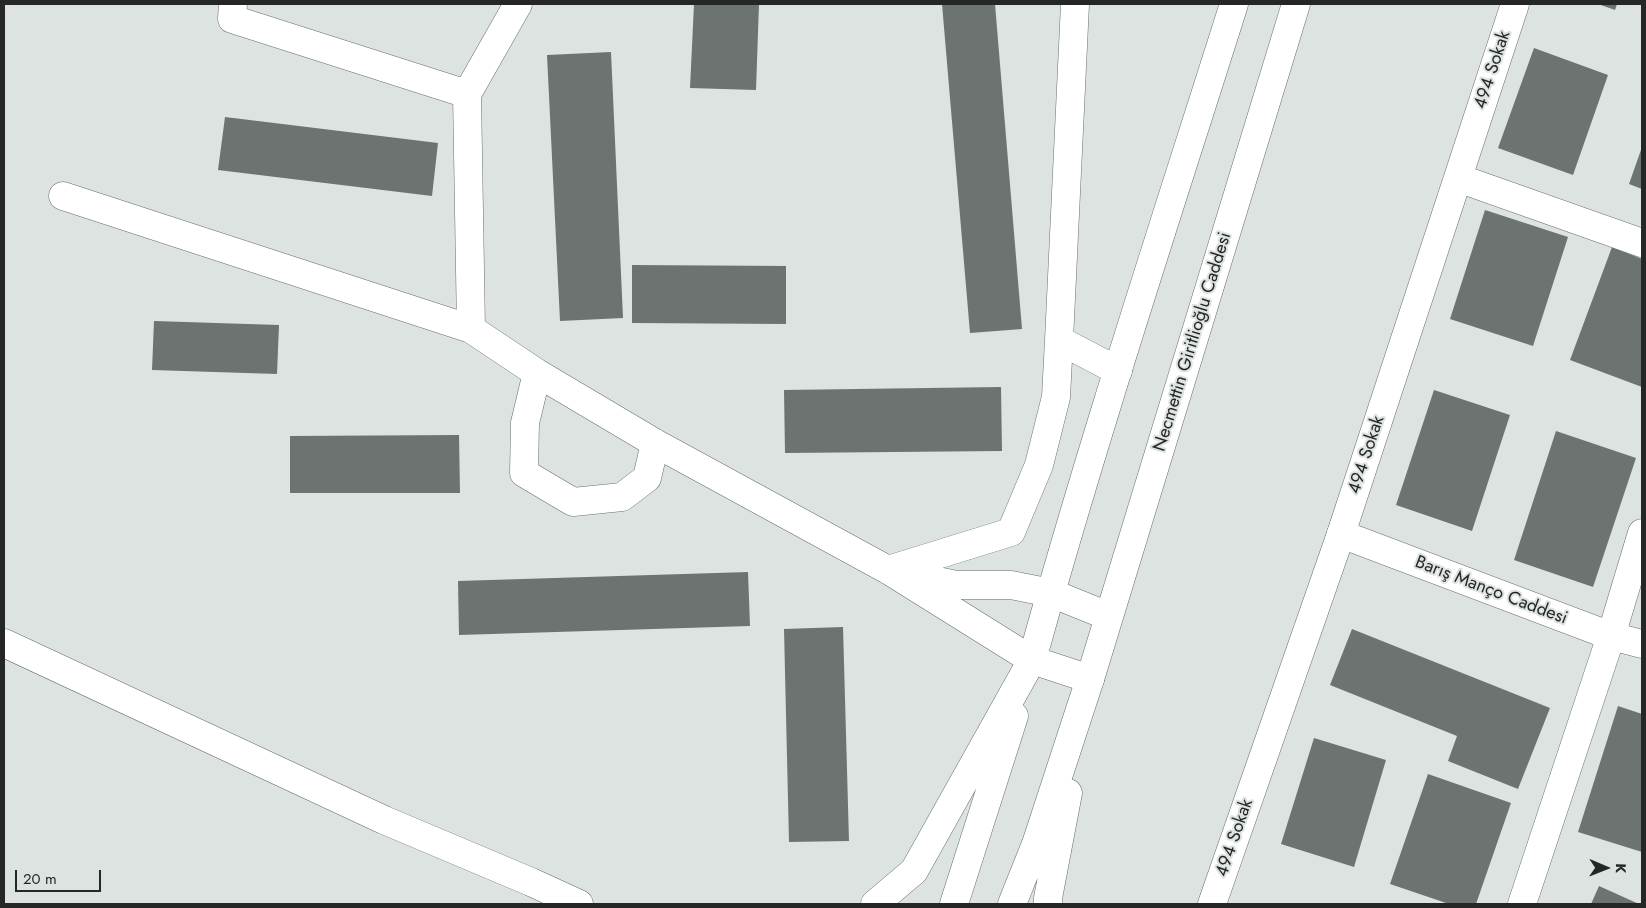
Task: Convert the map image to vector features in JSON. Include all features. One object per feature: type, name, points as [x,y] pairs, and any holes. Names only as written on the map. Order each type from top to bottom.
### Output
[{"type":"main road","points":[[233,4],[232,19],[467,94]]},
{"type":"main road","points":[[471,329],[467,94],[518,4]]},
{"type":"main road","points":[[888,570],[1011,532],[1039,465],[1056,397],[1075,4]]},
{"type":"main road","points":[[954,904],[1032,660],[1118,371],[1234,4]]},
{"type":"main road","name":"Necmettin Giritlioğlu Caddesi","points":[[1090,679],[1296,4]]},
{"type":"main road","name":"494 Sokak","points":[[1212,904],[1341,534],[1515,4]]},
{"type":"main road","points":[[1458,178],[1642,243]]},
{"type":"main road","points":[[63,196],[471,329],[537,373],[655,443],[888,570],[1032,660],[1090,679]]},
{"type":"main road","points":[[1059,340],[1118,371]]},
{"type":"main road","points":[[537,373],[525,422],[524,473],[573,502],[622,497],[647,478],[655,443]]},
{"type":"main road","points":[[1522,904],[1611,636],[1642,533]]},
{"type":"main road","name":"Barış Manço Caddesi","points":[[1341,534],[1611,636],[1642,644]]},
{"type":"main road","points":[[888,570],[956,585],[1011,585],[1051,593],[1108,616]]},
{"type":"main road","points":[[4,643],[384,820],[579,904]]},
{"type":"main road","points":[[875,904],[914,871],[1032,660]]},
{"type":"main road","points":[[1012,904],[1036,844],[1090,679]]},
{"type":"main road","points":[[1048,904],[1090,679]]},
{"type":"building","points":[[694,4],[759,4],[756,90],[690,88]]},
{"type":"building","points":[[942,4],[995,4],[1022,329],[970,333]]},
{"type":"building","points":[[1598,4],[1617,4],[1615,10]]},
{"type":"building","points":[[1534,48],[1608,75],[1573,175],[1498,148]]},
{"type":"building","points":[[611,52],[623,318],[560,321],[547,55]]},
{"type":"building","points":[[225,117],[438,143],[432,196],[218,170]]},
{"type":"building","points":[[1642,147],[1642,189],[1629,184]]},
{"type":"building","points":[[1485,210],[1568,237],[1533,346],[1450,319]]},
{"type":"building","points":[[1612,247],[1642,259],[1642,387],[1570,360]]},
{"type":"building","points":[[632,265],[786,266],[786,324],[632,323]]},
{"type":"building","points":[[154,321],[279,325],[277,374],[152,370]]},
{"type":"building","points":[[1001,387],[1002,451],[785,453],[784,390]]},
{"type":"building","points":[[1434,390],[1510,415],[1472,531],[1396,505]]},
{"type":"building","points":[[1556,431],[1636,458],[1593,587],[1514,560]]},
{"type":"building","points":[[459,435],[460,493],[290,493],[290,436]]},
{"type":"building","points":[[748,572],[750,626],[459,635],[458,581]]},
{"type":"building","points":[[843,627],[849,841],[789,842],[784,629]]},
{"type":"building","points":[[1352,629],[1550,708],[1518,789],[1448,761],[1457,736],[1330,685]]},
{"type":"building","points":[[1618,706],[1642,714],[1642,852],[1578,832]]},
{"type":"building","points":[[1314,738],[1386,760],[1354,867],[1281,844]]},
{"type":"building","points":[[1428,774],[1511,803],[1476,904],[1449,904],[1390,884]]},
{"type":"building","points":[[1599,886],[1639,904],[1591,904]]}]
